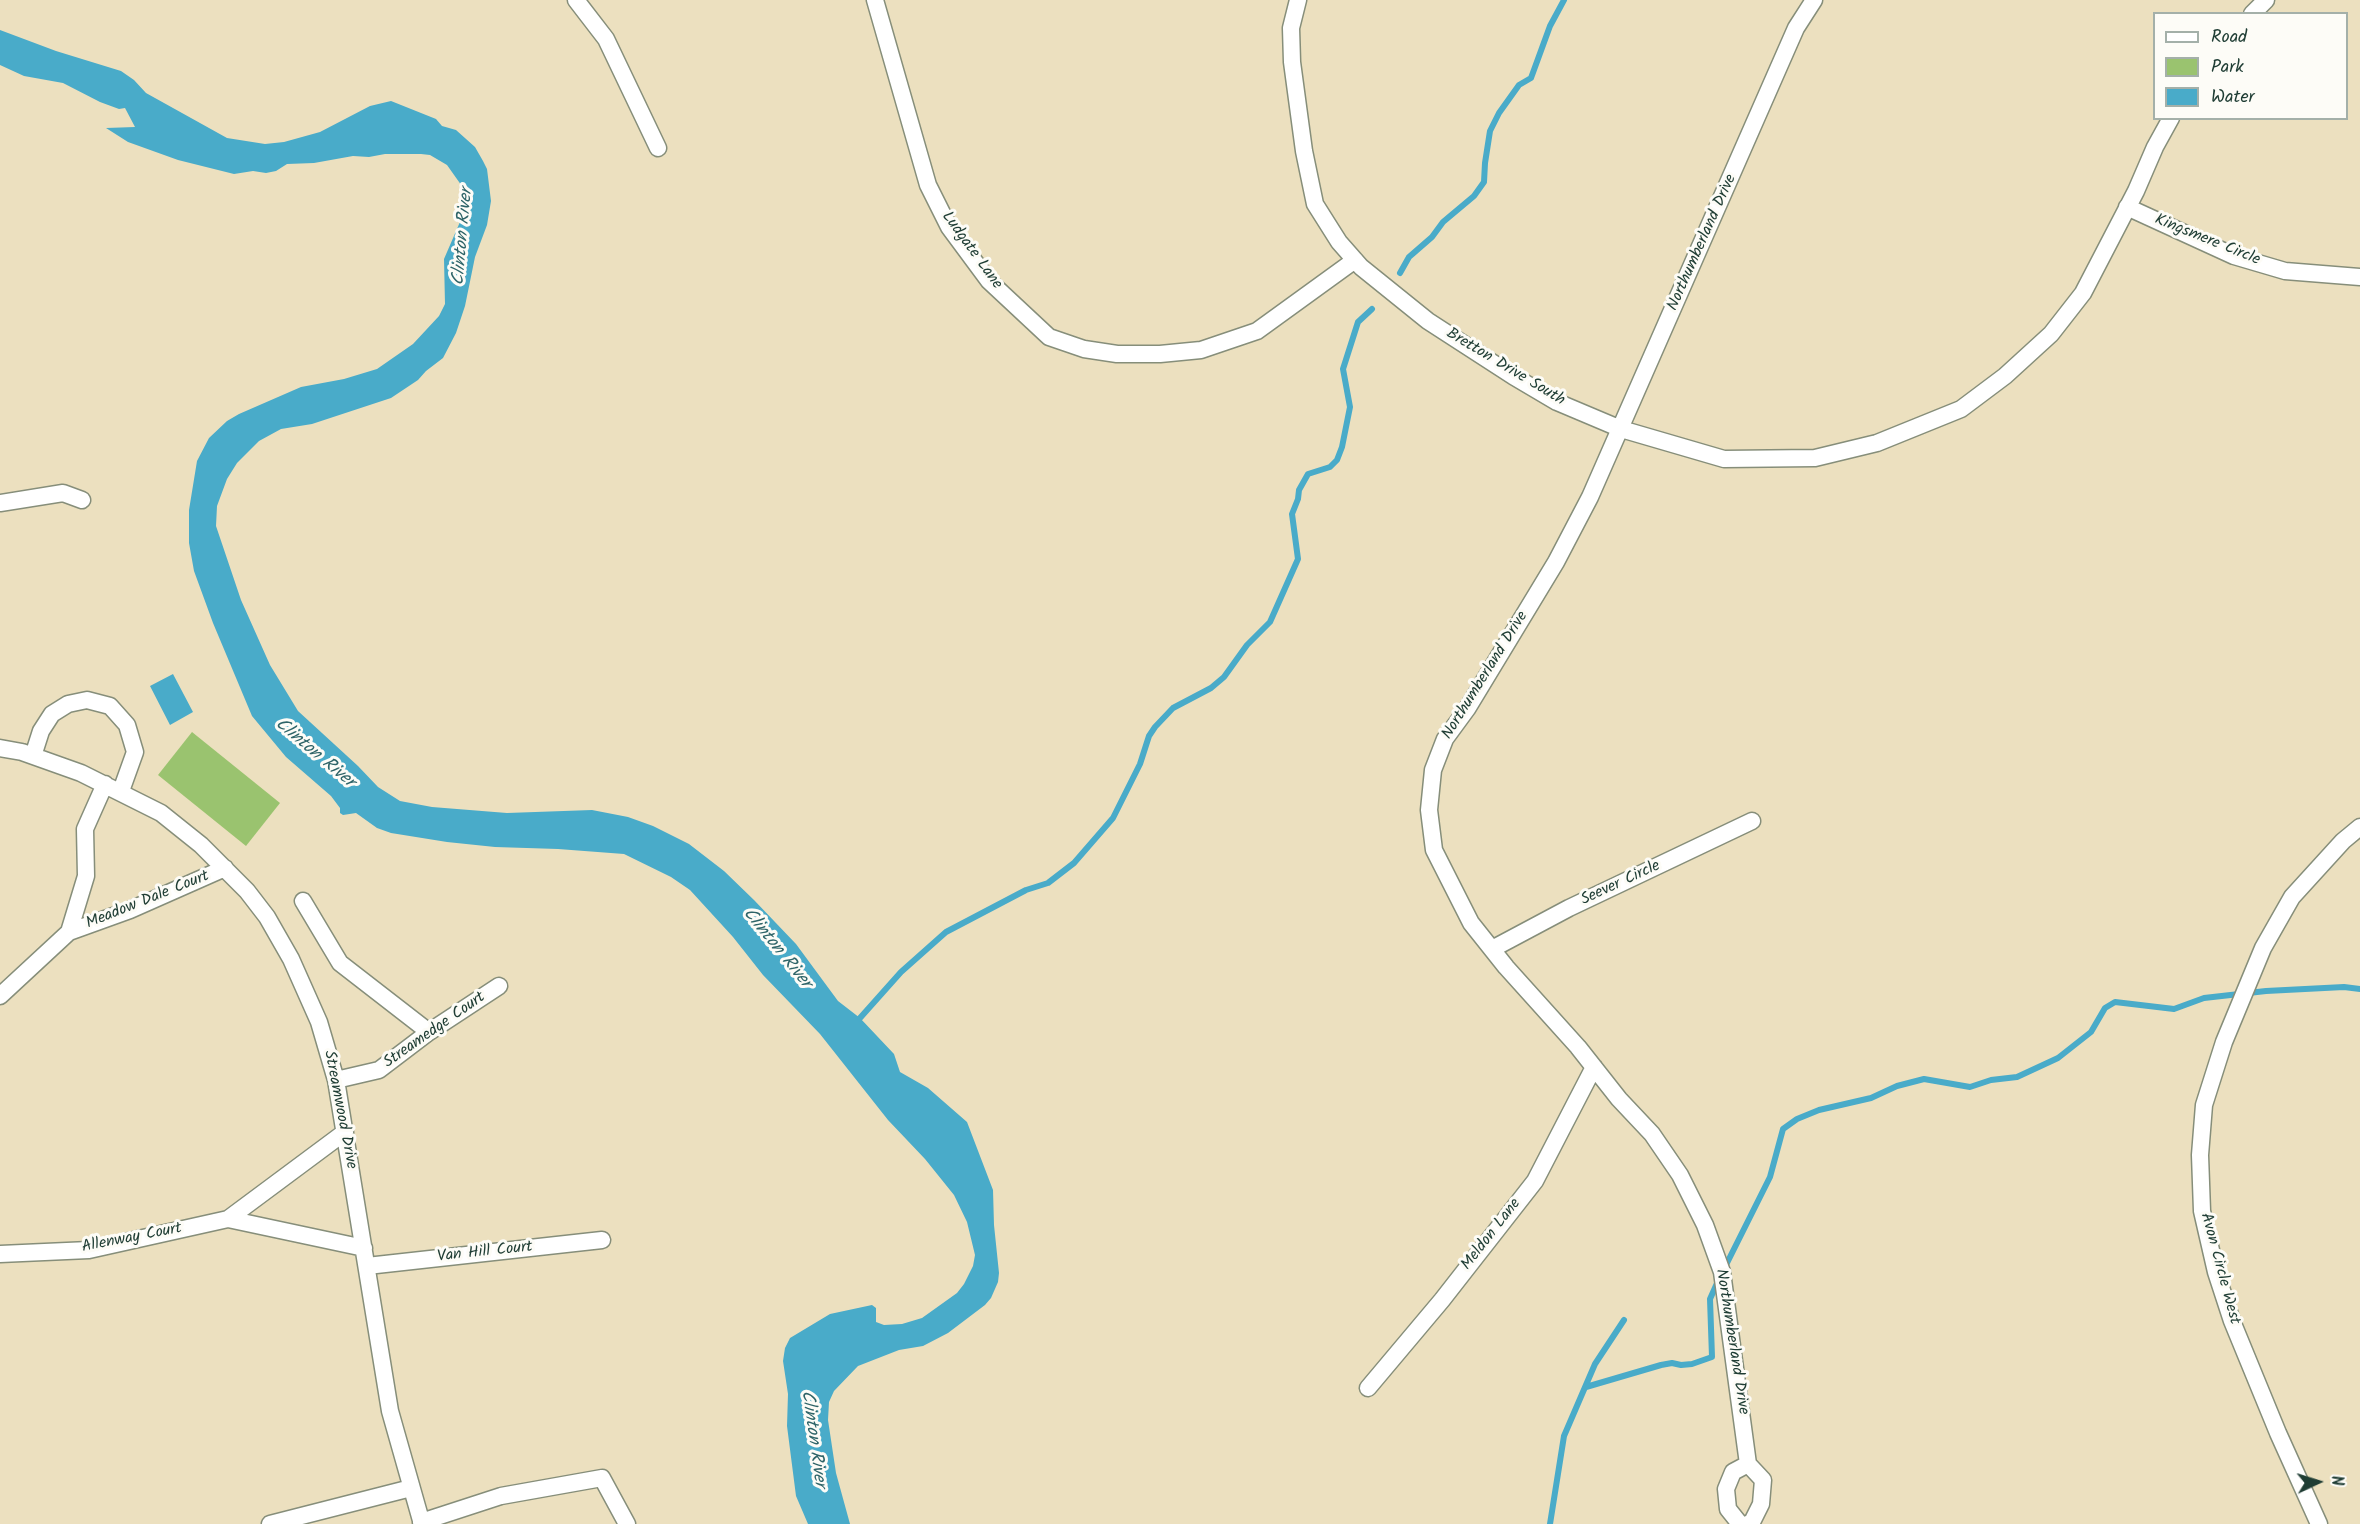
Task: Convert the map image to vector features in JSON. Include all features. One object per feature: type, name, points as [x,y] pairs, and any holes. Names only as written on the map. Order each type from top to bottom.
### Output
[{"type":"street","points":[[576,0],[606,39],[658,148]]},
{"type":"street","name":"Ludgate Lane","points":[[875,0],[928,185],[949,227],[989,281],[1049,337],[1084,349],[1117,354],[1160,354],[1202,350],[1257,331],[1355,260]]},
{"type":"street","name":"Bretton Drive South","points":[[1298,0],[1291,28],[1292,62],[1304,151],[1315,204],[1339,242],[1361,267],[1428,321],[1557,402],[1621,429],[1724,459],[1815,458],[1877,443],[1961,409],[2005,376],[2051,334],[2083,293],[2170,120]]},
{"type":"street","name":"Northumberland Drive","points":[[1748,1524],[1752,1522],[1761,1504],[1763,1480],[1748,1464],[1722,1272],[1705,1225],[1680,1175],[1652,1134],[1619,1099],[1471,924],[1434,849],[1429,810],[1433,770],[1445,739],[1467,709],[1556,562],[1590,497],[1796,28],[1814,0]]},
{"type":"street","points":[[2254,12],[2266,0]]},
{"type":"street","name":"Kingsmere Circle","points":[[2127,207],[2234,256],[2285,271],[2360,277]]},
{"type":"street","points":[[0,503],[63,493],[82,500]]},
{"type":"street","points":[[33,756],[41,731],[52,714],[68,704],[87,700],[110,706],[127,725],[135,752],[121,791]]},
{"type":"street","name":"Streamwood Drive","points":[[0,748],[81,772],[161,813],[201,845],[225,868],[267,918],[291,959],[319,1022],[336,1080],[390,1411],[422,1523]]},
{"type":"street","name":"Meadow Dale Court","points":[[69,932],[86,876],[85,829],[105,784]]},
{"type":"street","name":"Seever Circle","points":[[1492,949],[1569,908],[1752,821]]},
{"type":"street","name":"Avon Circle West","points":[[2319,1524],[2252,1371],[2216,1272],[2202,1211],[2200,1155],[2204,1105],[2224,1042],[2263,948],[2292,897],[2343,841],[2360,827]]},
{"type":"street","name":"Meadow Dale Court","points":[[0,996],[69,932],[130,910],[225,868]]},
{"type":"street","points":[[303,901],[340,963],[429,1032]]},
{"type":"street","name":"Streamedge Court","points":[[336,1080],[379,1070],[429,1032],[499,987]]},
{"type":"street","name":"Meldon Lane","points":[[1368,1388],[1442,1300],[1535,1181],[1594,1067]]},
{"type":"street","name":"Allenway Court","points":[[0,1254],[89,1250],[228,1219],[345,1132]]},
{"type":"street","name":"Allenway Court","points":[[228,1219],[364,1248]]},
{"type":"street","name":"Van Hill Court","points":[[367,1266],[602,1240]]},
{"type":"street","points":[[1740,1524],[1728,1509],[1726,1489],[1733,1472],[1748,1464]]},
{"type":"street","points":[[422,1523],[501,1496],[602,1478],[627,1524]]},
{"type":"street","points":[[270,1524],[411,1488]]},
{"type":"green space","points":[[192,732],[280,803],[246,846],[158,775]]},
{"type":"water","name":"Clinton River","points":[[0,30],[56,51],[121,71],[134,80],[146,93],[227,138],[265,144],[284,142],[320,132],[370,106],[391,101],[436,119],[442,126],[456,130],[475,147],[483,161],[487,169],[491,201],[487,225],[475,257],[465,306],[456,333],[443,358],[418,380],[391,398],[312,424],[281,429],[259,441],[237,463],[227,479],[217,506],[216,526],[241,600],[270,665],[298,711],[378,787],[400,801],[432,807],[507,813],[592,810],[628,817],[653,826],[689,844],[724,871],[796,944],[838,1001],[860,1018],[894,1054],[900,1072],[928,1088],[967,1122],[993,1190],[998,1282],[985,1305],[948,1333],[923,1346],[899,1350],[858,1366],[834,1391],[829,1402],[828,1420],[836,1473],[850,1524],[808,1524],[796,1496],[787,1426],[788,1394],[783,1361],[785,1348],[790,1338],[830,1314],[872,1305],[876,1308],[876,1322],[884,1325],[902,1324],[922,1318],[957,1293],[973,1266],[975,1255],[967,1222],[954,1195],[925,1159],[888,1120],[820,1034],[763,975],[733,937],[690,890],[671,877],[624,854],[447,842],[391,833],[377,828],[356,813],[343,815],[340,813],[340,808],[331,796],[286,757],[252,716],[194,571],[189,543],[189,510],[197,461],[209,438],[227,421],[239,414],[301,387],[344,379],[377,369],[413,344],[439,316],[445,304],[444,259],[466,208],[464,189],[447,165],[430,155],[421,154],[353,156],[314,163],[287,164],[276,171],[266,173],[253,171],[234,174],[178,160],[128,142],[106,128],[135,127],[125,108],[119,109],[100,102],[63,83],[24,76],[0,65]]},
{"type":"water","points":[[173,674],[193,712],[170,725],[150,686]]},
{"type":"waterway","points":[[1400,273],[1409,257],[1432,237],[1443,222],[1474,196],[1484,182],[1490,131],[1499,113],[1519,85],[1531,78],[1550,26],[1564,0]]},
{"type":"waterway","points":[[860,1018],[901,972],[946,932],[1026,890],[1048,883],[1074,863],[1113,818],[1140,764],[1149,736],[1155,727],[1173,708],[1211,688],[1224,677],[1247,645],[1270,622],[1298,559],[1292,514],[1299,490],[1308,474],[1330,467],[1337,460],[1342,447],[1350,407],[1343,369],[1358,322],[1372,309]]},
{"type":"waterway","points":[[1724,1269],[1770,1177],[1783,1129],[1797,1119],[1819,1110],[1871,1098],[1897,1086],[1924,1079],[1970,1087],[1991,1080],[2017,1077],[2058,1058],[2091,1032],[2105,1008],[2115,1002],[2174,1009],[2204,998],[2266,991],[2344,987],[2360,989]]},
{"type":"waterway","points":[[1586,1387],[1661,1365],[1692,1364],[1712,1357],[1710,1299],[1718,1281]]},
{"type":"waterway","points":[[1550,1524],[1564,1436],[1595,1364],[1624,1320]]}]
